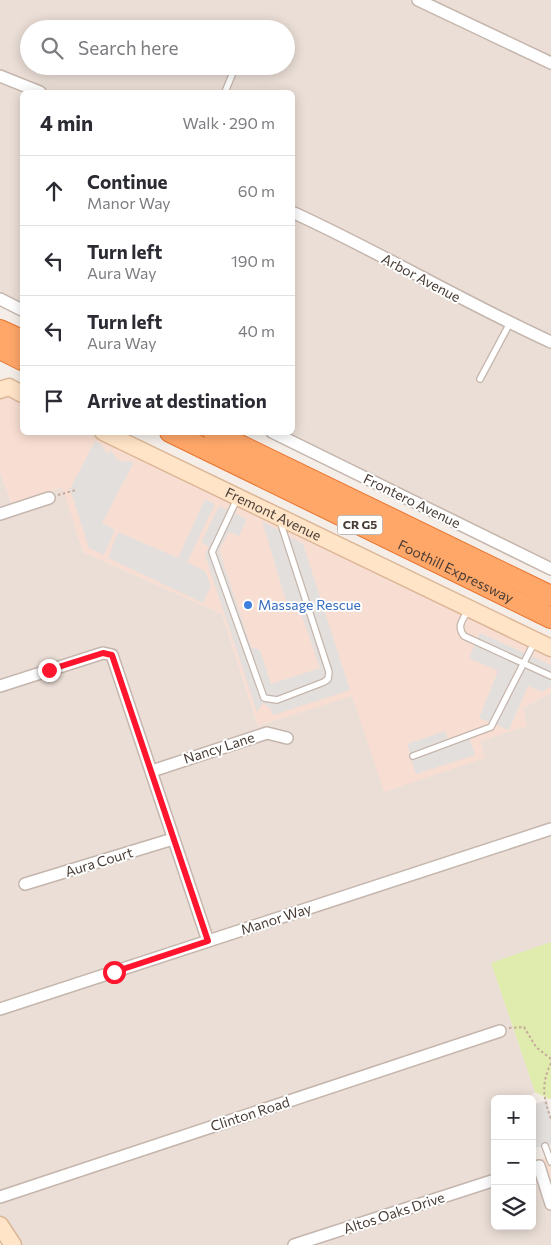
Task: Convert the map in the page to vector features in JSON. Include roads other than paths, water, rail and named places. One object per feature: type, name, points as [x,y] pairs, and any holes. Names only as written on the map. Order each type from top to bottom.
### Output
[{"type":"highway","points":[[0,330],[20,339]]},
{"type":"highway","points":[[0,349],[20,359]]},
{"type":"highway","name":"Foothill Expressway","points":[[176,435],[551,618]]},
{"type":"highway","name":"Foothill Expressway","points":[[219,435],[551,596]]},
{"type":"street","points":[[418,0],[551,63]]},
{"type":"street","points":[[0,76],[35,90]]},
{"type":"street","name":"Arbor Avenue","points":[[295,214],[551,342]]},
{"type":"street","points":[[0,299],[20,309]]},
{"type":"street","points":[[0,390],[8,387],[20,393]]},
{"type":"street","name":"Fremont Avenue","points":[[109,435],[551,648]]},
{"type":"street","name":"Frontero Avenue","points":[[278,435],[551,569]]},
{"type":"street","points":[[0,514],[49,498]]},
{"type":"street","points":[[0,686],[103,653],[112,655],[208,941]]},
{"type":"street","name":"Nancy Lane","points":[[152,771],[267,733],[287,738]]},
{"type":"street","name":"Manor Way","points":[[0,1009],[551,829]]},
{"type":"street","name":"Aura Court","points":[[25,884],[173,838]]},
{"type":"street","name":"Clinton Road","points":[[0,1197],[500,1031]]},
{"type":"street","points":[[551,1162],[536,1167],[551,1204]]},
{"type":"street","name":"Altos Oaks Drive","points":[[294,1245],[491,1181]]},
{"type":"street","points":[[0,1224],[13,1245]]},
{"type":"lane","points":[[226,90],[232,75]]},
{"type":"lane","points":[[480,379],[510,323]]},
{"type":"lane","points":[[238,497],[212,552],[264,698],[269,700],[277,700],[324,682],[328,679],[329,672],[279,516]]},
{"type":"lane","points":[[468,608],[459,629],[464,636],[551,676]]},
{"type":"lane","points":[[413,756],[491,727],[535,640]]},
{"type":"lane","points":[[545,1146],[551,1162]]},
{"type":"place","name":"Massage Rescue","points":[[248,605]]}]
